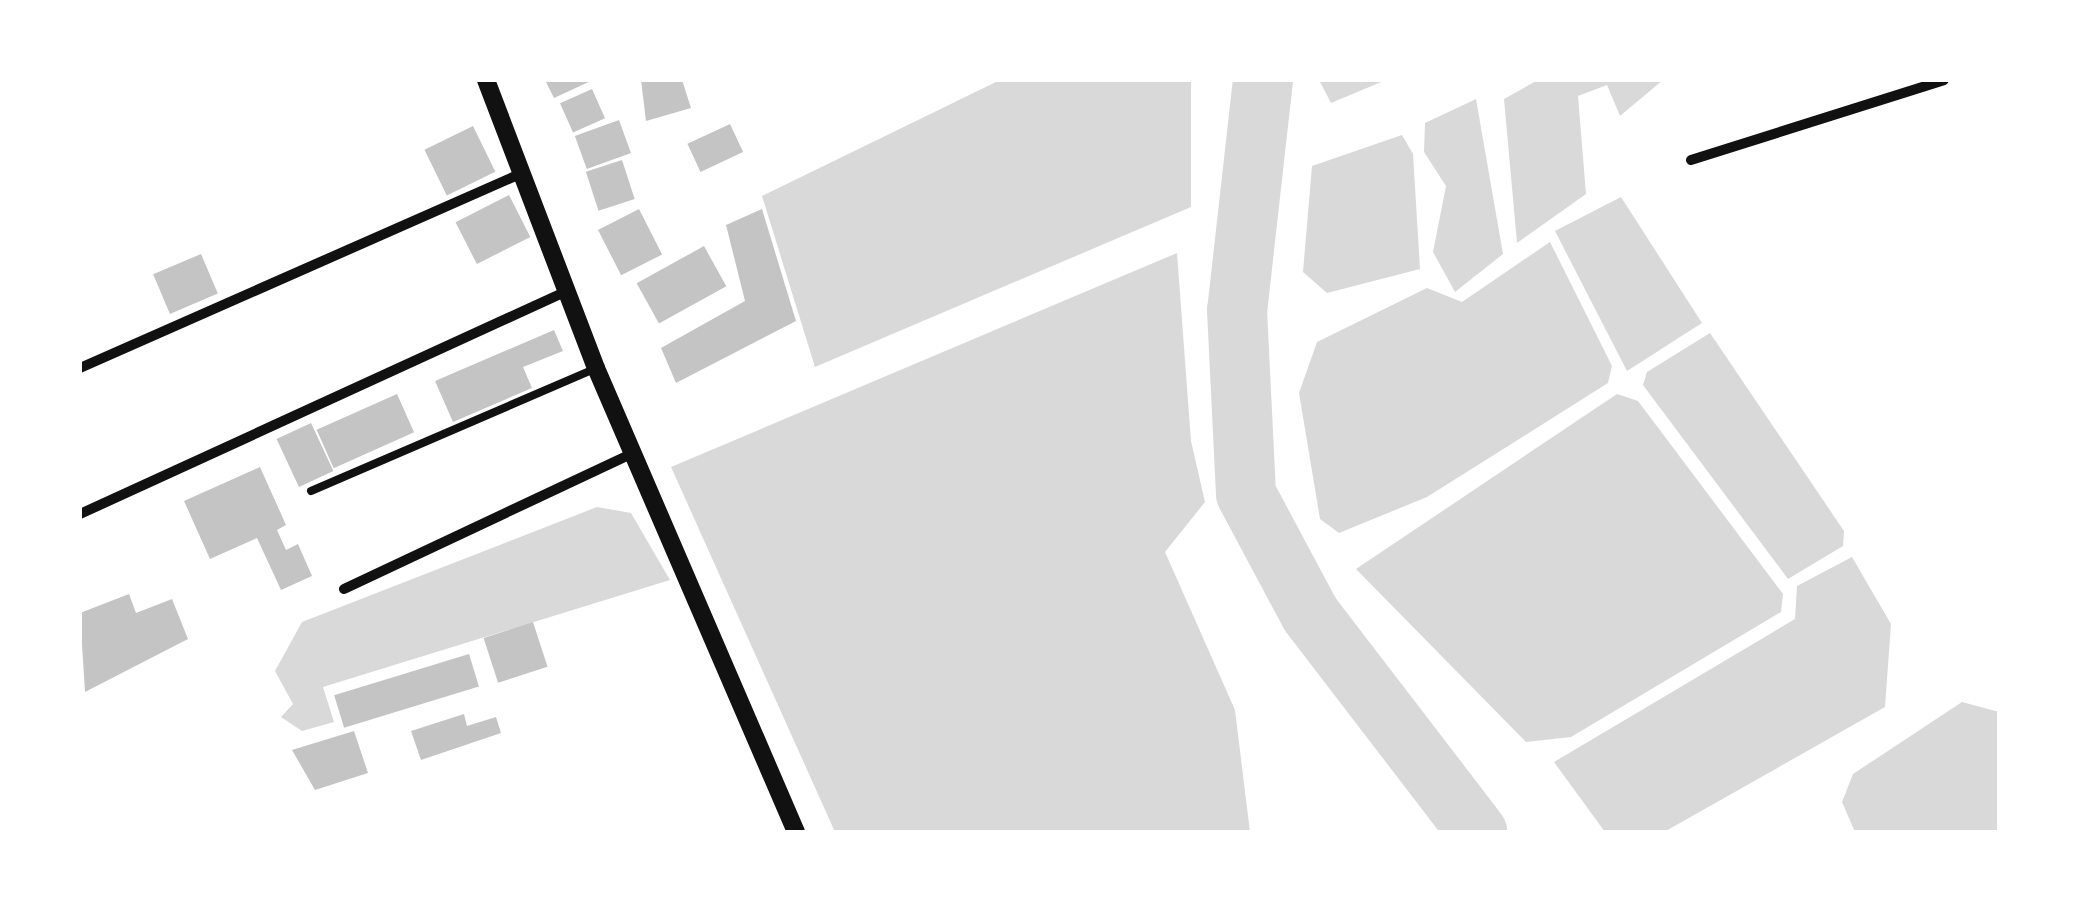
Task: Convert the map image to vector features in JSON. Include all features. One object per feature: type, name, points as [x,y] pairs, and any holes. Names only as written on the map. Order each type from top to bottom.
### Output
[{"type":"street","points":[[486,80],[596,368],[796,832]]},
{"type":"street","points":[[1691,160],[1944,80]]},
{"type":"street","points":[[80,368],[523,172]]},
{"type":"street","points":[[80,498],[84,512],[569,290]]},
{"type":"street","points":[[344,588],[633,453]]},
{"type":"lane","points":[[311,492],[596,368]]},
{"type":"shaded area","points":[[1000,80],[1191,80],[1191,207],[815,367],[762,196]]},
{"type":"shaded area","points":[[1319,80],[1386,80],[1331,103]]},
{"type":"shaded area","points":[[1538,80],[1663,80],[1620,116],[1607,85],[1578,96],[1586,194],[1517,243],[1504,99]]},
{"type":"shaded area","points":[[1476,99],[1503,254],[1455,292],[1433,252],[1446,186],[1424,152],[1425,123]]},
{"type":"shaded area","points":[[1402,135],[1413,154],[1420,269],[1327,293],[1303,272],[1312,166]]},
{"type":"shaded area","points":[[1621,197],[1702,323],[1627,371],[1555,231]]},
{"type":"shaded area","points":[[1550,242],[1612,366],[1608,383],[1427,497],[1339,533],[1320,519],[1299,393],[1317,342],[1427,288],[1462,302]]},
{"type":"shaded area","points":[[1177,253],[1191,441],[1205,502],[1165,552],[1235,710],[1250,832],[835,832],[671,467]]},
{"type":"shaded area","points":[[1710,333],[1844,531],[1843,546],[1788,579],[1643,385],[1647,372]]},
{"type":"shaded area","points":[[1617,394],[1638,401],[1783,594],[1781,612],[1571,737],[1526,742],[1356,569]]},
{"type":"shaded area","points":[[597,507],[631,513],[670,580],[323,687],[334,722],[302,731],[281,717],[293,704],[275,671],[302,622]]},
{"type":"shaded area","points":[[1852,557],[1891,624],[1885,707],[1664,832],[1605,832],[1554,762],[1795,619],[1797,586]]},
{"type":"shaded area","points":[[1962,702],[1999,712],[1999,832],[1855,832],[1842,802],[1853,774]]},
{"type":"building","points":[[545,80],[593,80],[554,98]]},
{"type":"building","points":[[641,80],[682,80],[691,108],[646,121]]},
{"type":"building","points":[[592,89],[605,118],[573,132],[560,103]]},
{"type":"building","points":[[619,120],[631,153],[587,169],[575,136]]},
{"type":"building","points":[[730,124],[743,152],[701,172],[687,144]]},
{"type":"building","points":[[473,126],[495,172],[447,196],[424,150]]},
{"type":"building","points":[[622,160],[635,199],[599,211],[586,172]]},
{"type":"building","points":[[509,195],[530,237],[477,264],[456,222]]},
{"type":"building","points":[[639,209],[662,254],[621,275],[598,230]]},
{"type":"building","points":[[762,209],[796,321],[676,383],[661,348],[745,301],[726,225]]},
{"type":"building","points":[[704,246],[726,286],[659,324],[637,283]]},
{"type":"building","points":[[201,254],[218,294],[170,314],[153,274]]},
{"type":"building","points":[[554,330],[563,351],[523,367],[532,388],[453,422],[435,381]]},
{"type":"building","points":[[397,394],[414,432],[334,468],[317,430]]},
{"type":"building","points":[[311,423],[333,471],[299,487],[277,439]]},
{"type":"building","points":[[260,467],[286,525],[277,530],[286,550],[298,544],[312,576],[281,590],[257,538],[210,559],[184,501]]},
{"type":"building","points":[[129,594],[136,613],[172,599],[188,639],[85,692],[80,613]]},
{"type":"building","points":[[533,622],[548,667],[498,683],[484,638]]},
{"type":"building","points":[[469,654],[479,687],[344,728],[334,695]]},
{"type":"building","points":[[464,714],[467,726],[496,717],[501,733],[421,760],[411,731]]},
{"type":"building","points":[[354,731],[368,773],[315,790],[292,750]]},
{"type":"waterway","points":[[1263,80],[1237,310],[1246,494],[1310,614],[1477,832]]}]
